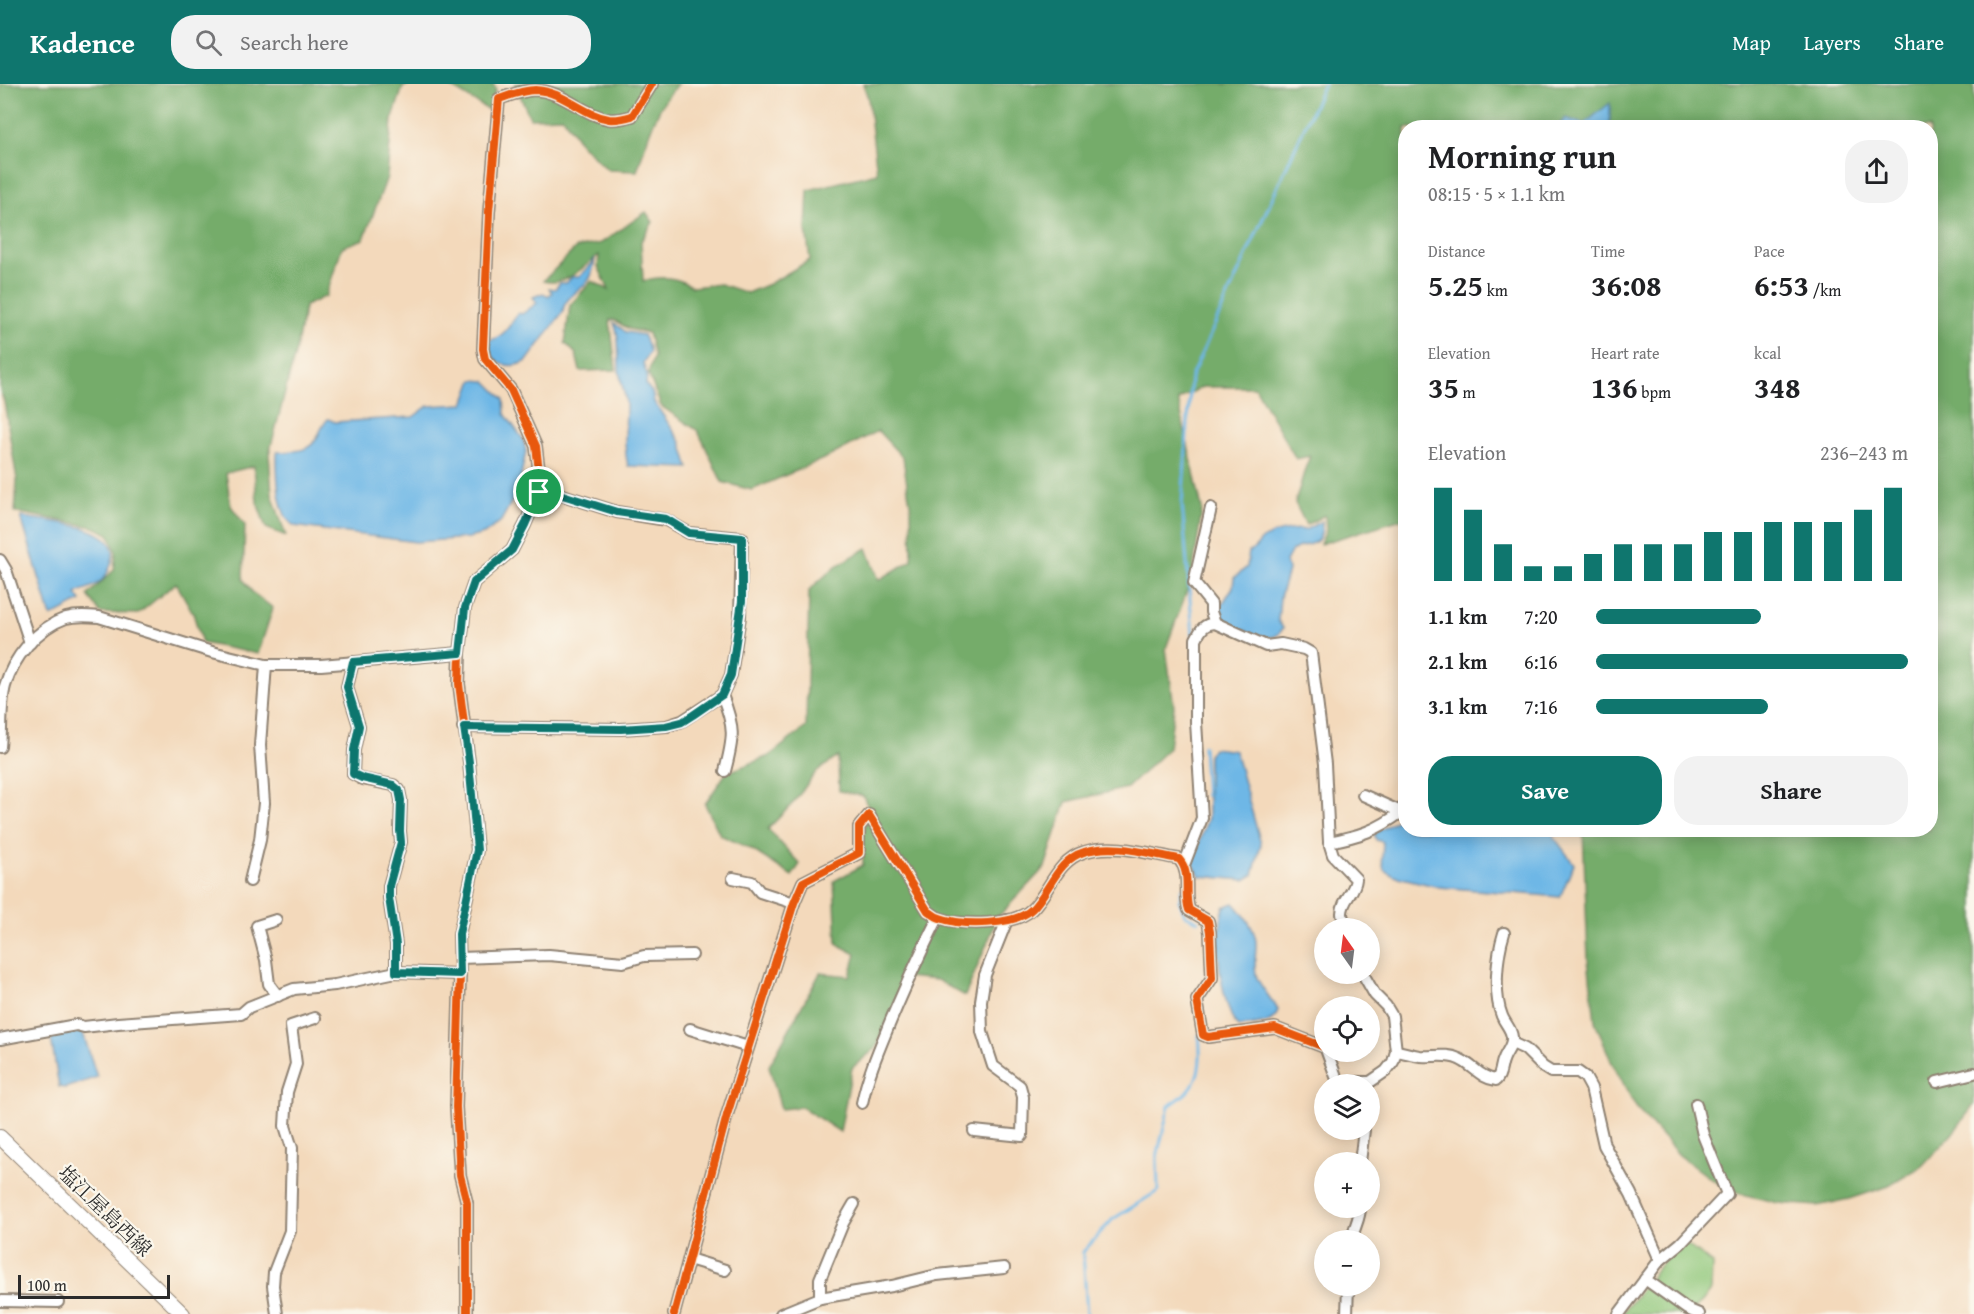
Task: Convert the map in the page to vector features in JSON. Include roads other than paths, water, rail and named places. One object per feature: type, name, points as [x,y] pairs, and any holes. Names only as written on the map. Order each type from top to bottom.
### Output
[{"type":"main road","name":"塩江屋島西線","points":[[0,1137],[183,1314]]},
{"type":"street","points":[[466,1314],[467,1203],[460,1175],[456,1107],[459,934],[477,850],[459,684],[460,653],[465,608],[474,582],[512,550],[539,492],[536,446],[511,390],[490,365],[483,349],[489,212],[499,99],[522,91],[537,90],[556,95],[588,112],[610,119],[620,119],[632,116],[652,84]]},
{"type":"street","points":[[464,727],[621,729],[666,726],[682,722],[722,695],[731,675],[740,617],[742,538],[689,533],[666,519],[617,512],[556,493],[539,492]]},
{"type":"street","points":[[1211,508],[1194,583],[1211,604],[1215,623]]},
{"type":"street","points":[[0,560],[6,570],[30,643]]},
{"type":"street","points":[[0,747],[5,687],[16,661],[30,643],[51,626],[66,619],[82,616],[99,617],[212,652],[266,665],[321,665],[460,653]]},
{"type":"street","points":[[1314,1043],[1275,1028],[1208,1037],[1203,1035],[1197,1000],[1212,978],[1210,932],[1208,921],[1189,910],[1185,898],[1185,872],[1202,818],[1196,722],[1196,639],[1200,630],[1207,624],[1215,623],[1266,646],[1281,644],[1304,649],[1311,653],[1325,764],[1329,842],[1333,855],[1356,879],[1356,885],[1344,903],[1344,918]]},
{"type":"street","points":[[353,662],[347,687],[359,726],[354,750],[353,774],[393,785],[399,790],[401,800],[401,842],[389,886],[396,944],[396,972]]},
{"type":"street","points":[[250,880],[260,840],[264,803],[260,745],[266,665]]},
{"type":"street","points":[[722,695],[733,730],[732,745],[725,771]]},
{"type":"street","points":[[1363,795],[1398,811]]},
{"type":"street","points":[[1329,842],[1356,837],[1398,814]]},
{"type":"street","points":[[674,1314],[727,1115],[794,903],[803,882],[859,853],[860,827],[869,815],[928,911],[938,918],[976,923],[999,922],[1032,909],[1067,861],[1082,852],[1115,848],[1179,859],[1185,872]]},
{"type":"street","points":[[734,878],[752,882],[760,892],[794,903]]},
{"type":"street","points":[[862,1103],[876,1056],[938,918]]},
{"type":"street","points":[[276,920],[257,926],[266,960],[269,984],[278,996]]},
{"type":"street","points":[[974,1131],[1022,1136],[1023,1097],[1020,1086],[993,1066],[982,1032],[981,1001],[986,975],[1007,920]]},
{"type":"street","points":[[1396,1051],[1420,1056],[1453,1056],[1469,1064],[1478,1074],[1488,1079],[1496,1080],[1500,1076],[1504,1058],[1512,1043],[1509,1027],[1502,1017],[1498,992],[1499,951],[1504,933]]},
{"type":"street","points":[[460,958],[549,956],[623,962],[644,956],[693,956]]},
{"type":"street","points":[[0,1039],[76,1025],[84,1027],[241,1014],[249,1007],[294,989],[335,985],[396,972],[460,974]]},
{"type":"street","points":[[1369,984],[1392,1016],[1396,1051],[1393,1062],[1380,1076]]},
{"type":"street","points":[[277,1314],[273,1286],[274,1272],[290,1232],[292,1148],[285,1126],[287,1092],[297,1064],[291,1026],[315,1018]]},
{"type":"street","points":[[690,1029],[748,1047]]},
{"type":"street","points":[[1512,1043],[1525,1049],[1551,1072],[1578,1072],[1585,1077],[1591,1088],[1604,1146],[1631,1194],[1660,1260]]},
{"type":"street","points":[[1937,1082],[1974,1073]]},
{"type":"street","points":[[1619,1314],[1660,1260],[1681,1243],[1727,1194],[1703,1135],[1696,1104]]},
{"type":"street","points":[[820,1298],[820,1279],[843,1223],[854,1204]]},
{"type":"street","points":[[689,1259],[725,1270]]},
{"type":"street","points":[[782,1314],[820,1298],[892,1286],[937,1275],[1005,1268]]},
{"type":"street","points":[[1646,1279],[1688,1309],[1699,1314]]},
{"type":"street","points":[[1347,1314],[1348,1296]]},
{"type":"street","points":[[0,1301],[58,1302]]},
{"type":"water","points":[[1610,103],[1610,120],[1589,120]]},
{"type":"water","points":[[595,258],[590,278],[566,302],[563,312],[527,361],[507,365],[496,359],[490,348],[490,340],[503,333],[518,313],[522,314],[537,303],[533,297],[543,293],[548,296],[552,293],[549,288],[555,289],[560,283],[566,283],[572,277],[579,277]]},
{"type":"water","points":[[614,323],[626,332],[643,335],[650,351],[643,363],[647,375],[646,385],[652,392],[654,402],[681,442],[689,468],[628,466],[625,444],[626,401],[620,374],[618,340]]},
{"type":"water","points":[[473,380],[486,381],[504,399],[505,414],[523,439],[526,451],[518,490],[501,521],[484,534],[468,538],[416,542],[294,526],[287,519],[279,492],[277,452],[307,448],[315,441],[328,419],[335,422],[413,417],[428,406],[464,404]]},
{"type":"water","points":[[21,517],[77,526],[104,537],[111,545],[113,556],[108,572],[103,578],[95,586],[76,594],[81,601],[51,617]]},
{"type":"water","points":[[1322,521],[1320,538],[1312,544],[1296,548],[1286,561],[1288,571],[1280,597],[1278,621],[1283,628],[1279,634],[1272,637],[1260,636],[1228,622],[1220,612],[1219,603],[1223,603],[1233,587],[1234,578],[1247,567],[1249,552],[1263,539],[1272,535],[1290,530],[1305,530]]},
{"type":"water","points":[[1213,748],[1235,751],[1261,844],[1253,875],[1245,880],[1200,876],[1192,862],[1208,818],[1208,755]]},
{"type":"water","points":[[1398,819],[1398,837],[1554,837],[1574,864],[1560,897],[1439,887],[1394,876],[1384,870],[1383,842],[1376,840],[1374,834]]},
{"type":"water","points":[[1234,903],[1252,927],[1256,944],[1257,978],[1278,1010],[1268,1022],[1238,1027],[1225,996],[1218,944],[1224,907]]},
{"type":"water","points":[[82,1030],[97,1077],[65,1088],[59,1087],[52,1034]]},
{"type":"waterway","points":[[1193,635],[1182,504],[1191,377],[1324,84]]},
{"type":"waterway","points":[[1203,746],[1206,796]]},
{"type":"waterway","points":[[1182,889],[1179,901],[1185,915],[1198,921]]},
{"type":"waterway","points":[[1087,1314],[1083,1252],[1113,1219],[1158,1191],[1157,1157],[1169,1106],[1186,1093],[1196,1079],[1200,1057],[1199,1035]]}]
